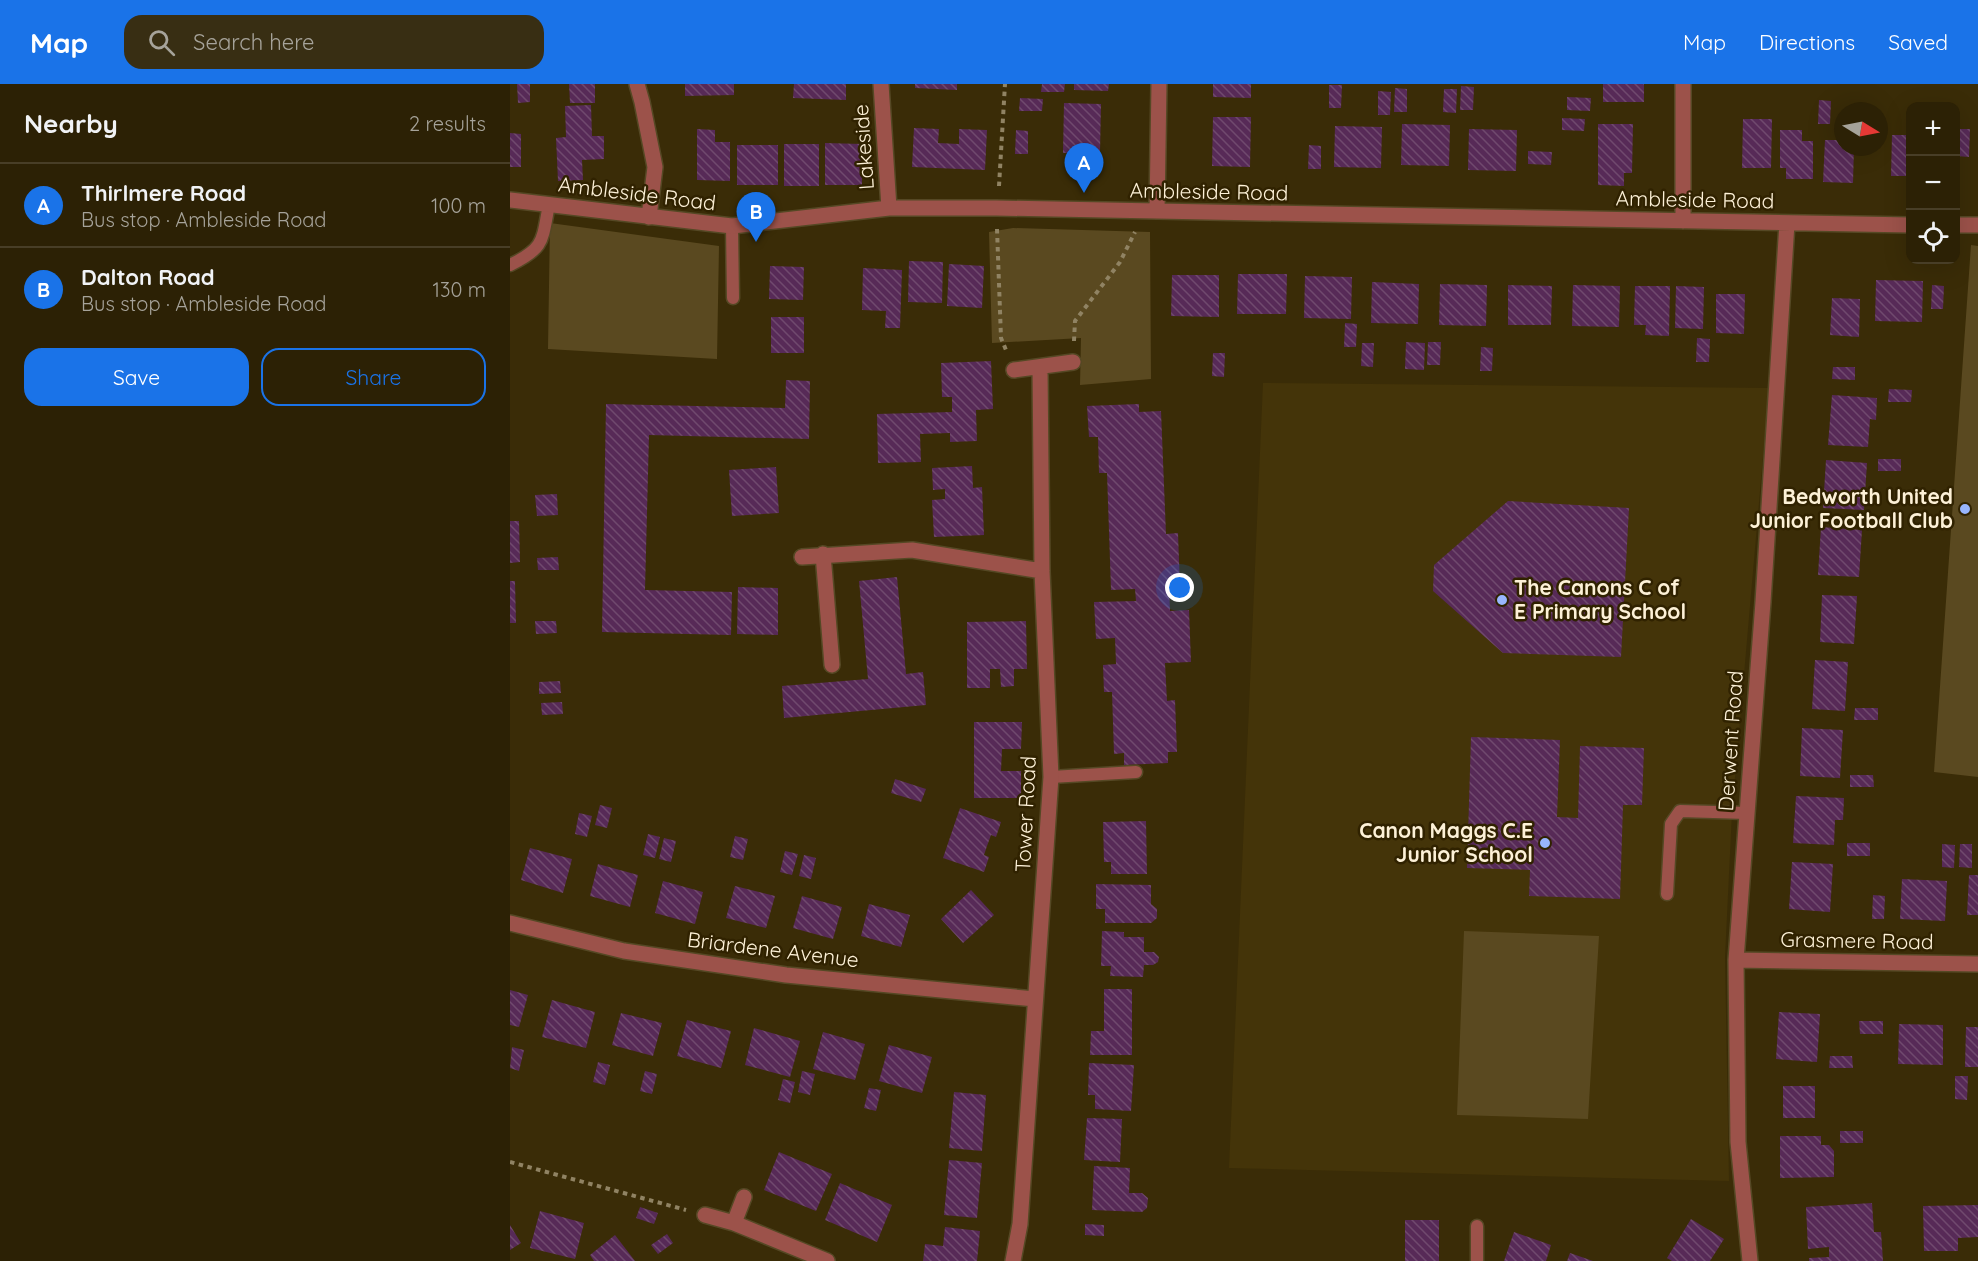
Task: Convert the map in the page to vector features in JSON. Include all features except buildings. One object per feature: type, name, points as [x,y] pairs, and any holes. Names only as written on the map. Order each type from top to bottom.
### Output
[{"type":"street","points":[[637,84],[655,167],[649,217]]},
{"type":"street","name":"Lakeside","points":[[881,84],[890,208]]},
{"type":"street","points":[[1157,211],[1159,84]]},
{"type":"street","points":[[1683,84],[1683,221]]},
{"type":"street","name":"Ambleside Road","points":[[510,200],[732,226],[890,208],[1906,225]]},
{"type":"street","name":"Derwent Road","points":[[1750,1261],[1738,1142],[1736,960],[1763,602],[1787,223]]},
{"type":"street","points":[[1960,225],[1978,225]]},
{"type":"street","points":[[1014,370],[1072,362]]},
{"type":"street","name":"Tower Road","points":[[1013,1261],[1020,1224],[1052,777],[1042,571],[1040,368]]},
{"type":"street","points":[[802,557],[912,550],[1042,571]]},
{"type":"street","points":[[823,554],[832,664]]},
{"type":"street","name":"Briardene Avenue","points":[[510,923],[624,951],[775,974],[1035,999]]},
{"type":"street","name":"Grasmere Road","points":[[1736,960],[1978,964]]},
{"type":"street","points":[[734,1223],[744,1197]]},
{"type":"street","points":[[705,1215],[734,1223],[827,1261]]},
{"type":"lane","points":[[510,265],[531,255],[543,239],[549,204]]},
{"type":"lane","points":[[732,226],[733,298]]},
{"type":"lane","points":[[1052,777],[1136,772]]},
{"type":"lane","points":[[1667,894],[1671,824],[1680,812],[1747,813]]},
{"type":"lane","points":[[1477,1226],[1477,1261]]},
{"type":"path","points":[[1005,84],[996,208],[1001,338],[1014,370]]},
{"type":"path","points":[[1072,362],[1075,321],[1120,262],[1134,235],[1139,212]]},
{"type":"path","points":[[510,1162],[705,1215]]},
{"type":"shaded area","points":[[550,223],[719,246],[717,359],[548,349]]},
{"type":"shaded area","points":[[1013,228],[1150,232],[1151,379],[1080,385],[1081,338],[992,343],[989,232]]},
{"type":"shaded area","name":"Bedworth United Junior Football Club","points":[[1971,245],[1978,246],[1978,777],[1934,772]]},
{"type":"shaded area","name":"The Canons C of E Primary School","points":[[1263,383],[1769,388],[1732,812],[1725,957],[1729,1181],[1229,1168]]},
{"type":"shaded area","points":[[1464,931],[1599,936],[1588,1119],[1457,1115]]},
{"type":"place","name":"Thirlmere Road","points":[[1084,193]]},
{"type":"place","name":"Dalton Road","points":[[756,242]]},
{"type":"place","name":"Bedworth United Junior Football Club","points":[[1965,509]]},
{"type":"place","name":"The Canons C of E Primary School","points":[[1502,600]]},
{"type":"place","name":"Canon Maggs C.E Junior School","points":[[1545,843]]}]
